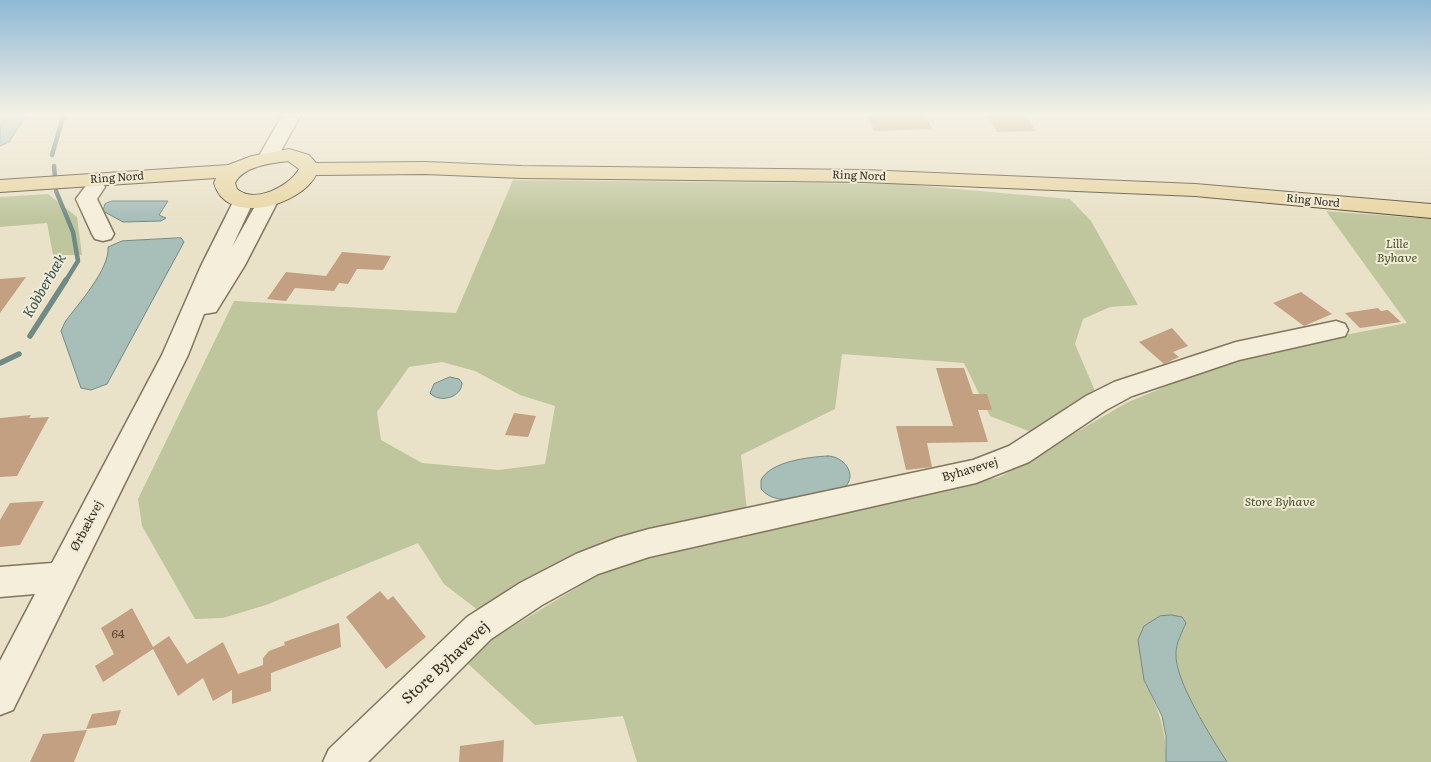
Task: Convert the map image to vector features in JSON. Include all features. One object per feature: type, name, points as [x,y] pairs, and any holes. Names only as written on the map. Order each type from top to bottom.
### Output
[{"type":"main road","points":[[279,156],[306,162],[306,176],[282,195],[269,199],[244,200],[234,197],[227,192],[230,178],[250,162],[279,156]]},
{"type":"main road","name":"Ring Nord","points":[[306,176],[522,172],[864,176],[1196,190],[1360,194],[1431,199]]},
{"type":"main road","name":"Ring Nord","points":[[0,186],[230,178]]},
{"type":"main road","name":"Ring Nord","points":[[0,186],[95,187],[230,178]]},
{"type":"main road","name":"Ring Nord","points":[[1196,190],[1431,211]]},
{"type":"street","points":[[279,156],[281,150]]},
{"type":"street","points":[[279,156],[284,150]]},
{"type":"street","points":[[95,187],[86,198],[103,234]]},
{"type":"street","name":"Ørbækvej","points":[[175,355],[234,265],[269,199]]},
{"type":"street","name":"Ørbækvej","points":[[0,697],[60,576],[175,355],[212,266],[244,200]]},
{"type":"street","name":"Byhavevej","points":[[586,564],[648,543],[976,471],[1019,454],[1096,403],[1123,389],[1236,351],[1336,330]]},
{"type":"street","name":"Store Byhavevej","points":[[342,762],[479,628],[531,594],[586,564]]},
{"type":"street","points":[[0,582],[60,576]]},
{"type":"green space","points":[[513,180],[901,184],[1070,199],[1091,221],[1138,305],[1110,307],[1083,319],[1075,344],[1095,391],[1036,434],[990,416],[964,363],[842,354],[835,409],[741,455],[747,511],[479,611],[444,584],[418,543],[266,605],[223,618],[195,619],[142,526],[138,499],[234,301],[456,313]],"holes":[[[442,362],[475,371],[520,395],[555,406],[545,464],[499,470],[422,463],[381,440],[377,412],[409,367]]]},
{"type":"green space","points":[[48,194],[77,217],[82,255],[53,255],[47,223],[0,227],[0,197]]},
{"type":"green space","name":"Store Byhave","points":[[1326,211],[1431,219],[1431,762],[1227,762],[1195,709],[1181,678],[1176,653],[1177,645],[1186,623],[1144,680],[1161,720],[1165,738],[1166,762],[637,762],[623,716],[535,725],[466,662],[492,639],[626,558],[1000,477],[1126,403],[1241,355],[1407,323]]},
{"type":"water","points":[[112,201],[168,201],[159,215],[166,218],[161,221],[123,222],[103,211],[105,204]]},
{"type":"water","points":[[181,238],[184,242],[107,384],[91,390],[81,388],[61,331],[65,322],[99,276],[107,256],[108,247],[122,241]]},
{"type":"water","points":[[450,377],[459,379],[462,383],[461,388],[455,395],[439,398],[430,393],[434,384]]},
{"type":"water","points":[[828,456],[839,459],[847,467],[850,477],[845,487],[813,496],[789,500],[778,499],[761,489],[761,480],[773,468],[791,461]]},
{"type":"water","points":[[1172,615],[1182,617],[1186,623],[1176,649],[1177,664],[1181,678],[1195,709],[1227,762],[1166,762],[1166,736],[1162,716],[1144,680],[1138,640],[1144,626],[1160,616]]},
{"type":"building","points":[[342,252],[391,256],[383,270],[357,269],[348,284],[339,283],[334,291],[295,288],[286,301],[267,299],[286,272],[326,276]]},
{"type":"building","points":[[26,277],[0,313],[0,279]]},
{"type":"building","points":[[1301,292],[1332,314],[1304,326],[1273,303]]},
{"type":"building","points":[[1378,308],[1381,311],[1388,310],[1401,322],[1360,328],[1345,313]]},
{"type":"building","points":[[1172,328],[1188,346],[1173,352],[1179,357],[1164,364],[1139,342]]},
{"type":"building","points":[[936,368],[964,368],[973,394],[987,394],[992,410],[978,410],[988,442],[927,443],[932,467],[906,470],[896,426],[953,426]]},
{"type":"building","points":[[514,413],[536,416],[528,437],[505,435]]},
{"type":"building","points":[[31,415],[29,418],[49,417],[17,476],[0,477],[0,418]]},
{"type":"building","points":[[44,501],[20,545],[0,547],[0,520],[10,503]]},
{"type":"building","points":[[380,591],[388,600],[393,596],[426,637],[386,669],[346,617]]},
{"type":"building","points":[[132,608],[153,647],[169,636],[187,664],[223,642],[238,674],[263,665],[263,658],[269,651],[285,645],[284,642],[339,623],[341,647],[271,673],[271,691],[232,704],[232,690],[213,701],[203,678],[178,696],[153,649],[103,682],[95,666],[114,654],[101,628]]},
{"type":"building","points":[[121,710],[116,725],[86,729],[92,714]]},
{"type":"building","points":[[87,730],[74,762],[30,762],[43,734]]},
{"type":"building","points":[[504,740],[503,762],[459,762],[460,746]]},
{"type":"waterway","name":"Kobberbæk","points":[[52,155],[54,150]]},
{"type":"waterway","name":"Kobberbæk","points":[[54,166],[55,178]]},
{"type":"waterway","name":"Kobberbæk","points":[[56,191],[73,232],[78,261],[65,282]]},
{"type":"waterway","name":"Kobberbæk","points":[[30,336],[66,280]]},
{"type":"waterway","name":"Kobberbæk","points":[[0,363],[19,354]]},
{"type":"park label","name":"Lille Byhave","points":[[1397,251]]}]
